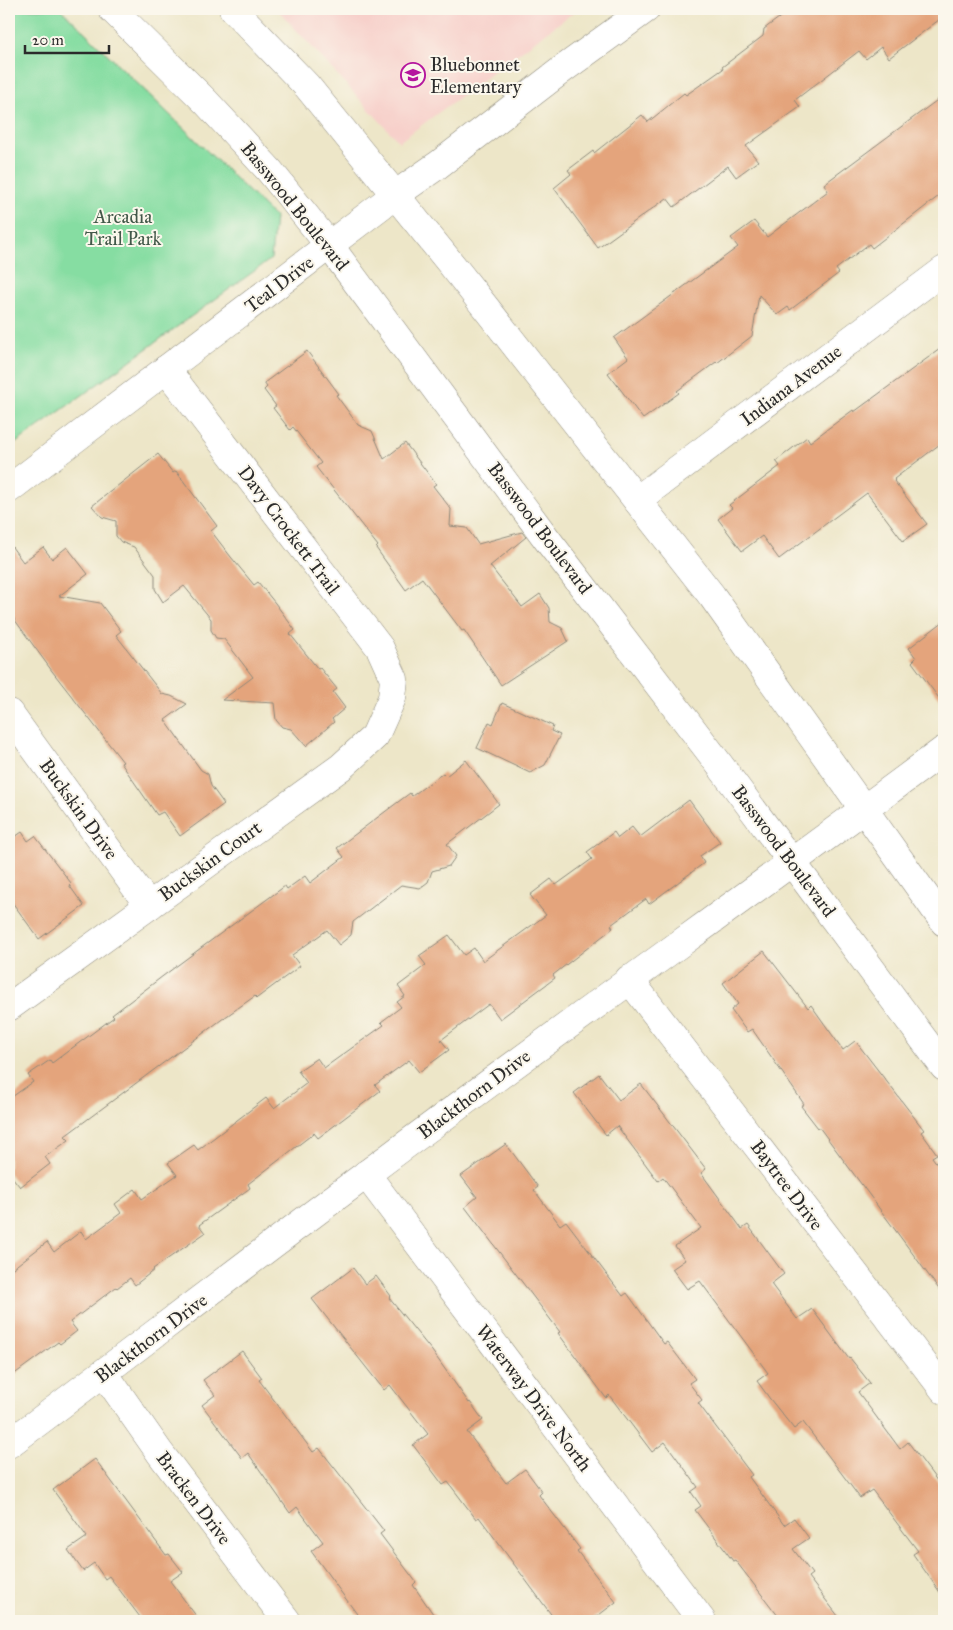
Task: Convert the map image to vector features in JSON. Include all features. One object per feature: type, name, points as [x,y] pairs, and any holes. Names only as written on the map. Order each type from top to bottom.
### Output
[{"type":"street","name":"Basswood Boulevard","points":[[112,9],[212,108],[269,170],[329,245],[549,542],[632,648],[944,1067]]},
{"type":"street","points":[[233,9],[307,86],[460,274],[712,596],[944,922]]},
{"type":"street","name":"Teal Drive","points":[[9,489],[562,69],[646,9]]},
{"type":"street","name":"Indiana Avenue","points":[[637,500],[944,270]]},
{"type":"street","name":"Davy Crockett Trail","points":[[166,369],[380,648],[394,678],[392,698]]},
{"type":"street","name":"Buckskin Court","points":[[9,1007],[341,766],[375,736],[392,698]]},
{"type":"street","name":"Buckskin Drive","points":[[9,713],[149,906]]},
{"type":"street","name":"Blackthorn Drive","points":[[9,1444],[366,1174],[629,979],[792,863],[944,750]]},
{"type":"street","name":"Baytree Drive","points":[[629,979],[944,1390]]},
{"type":"street","name":"Waterway Drive North","points":[[366,1174],[702,1621]]},
{"type":"street","name":"Bracken Drive","points":[[104,1373],[160,1453],[286,1621]]},
{"type":"shaded area","name":"Bluebonnet Elementary","points":[[277,9],[578,9],[399,142]]},
{"type":"green space","name":"Arcadia Trail Park","points":[[9,9],[61,9],[275,217],[271,259],[9,448]]},
{"type":"building","points":[[791,9],[944,9],[944,16],[889,58],[881,47],[866,59],[859,51],[795,100],[800,107],[746,146],[758,161],[736,177],[728,166],[674,207],[667,198],[598,248],[554,188],[571,174],[568,170],[593,151],[594,153],[642,115],[648,122],[684,93],[686,95],[723,69],[722,67],[763,36],[764,29]]},
{"type":"building","points":[[944,95],[944,192],[872,248],[869,244],[836,269],[839,273],[790,310],[788,307],[777,315],[759,295],[752,336],[677,391],[679,393],[643,419],[608,373],[628,358],[614,338],[738,247],[731,238],[754,221],[767,237],[828,191],[824,184]]},
{"type":"building","points":[[944,346],[944,441],[894,479],[927,524],[903,541],[867,493],[779,559],[762,536],[742,551],[718,519],[732,508],[729,505],[780,466],[776,461],[807,437],[810,442]]},
{"type":"building","points":[[307,351],[339,394],[336,395],[358,425],[372,431],[384,459],[405,443],[436,484],[433,486],[451,509],[450,526],[467,528],[478,544],[522,532],[526,537],[490,566],[522,607],[540,594],[549,608],[550,622],[562,628],[568,641],[501,685],[464,630],[462,631],[422,578],[406,590],[376,548],[378,546],[316,467],[321,463],[293,427],[290,430],[273,408],[276,406],[264,390],[267,387],[264,383]]},
{"type":"building","points":[[158,454],[173,473],[176,471],[217,526],[211,531],[254,585],[258,582],[275,603],[295,630],[290,634],[337,689],[333,692],[345,708],[332,719],[334,722],[306,746],[291,729],[282,727],[276,720],[274,703],[222,700],[253,677],[224,639],[216,638],[211,630],[211,619],[184,586],[163,602],[155,589],[155,575],[134,547],[121,542],[116,536],[116,521],[102,517],[92,506]]},
{"type":"building","points":[[9,543],[23,562],[43,547],[52,559],[67,547],[88,574],[59,596],[100,603],[121,631],[116,635],[162,694],[187,704],[165,720],[201,770],[208,774],[211,786],[224,804],[180,836],[163,812],[157,815],[121,763],[123,762],[9,612]]},
{"type":"building","points":[[944,621],[944,705],[912,662],[916,658],[909,648]]},
{"type":"building","points":[[502,703],[553,726],[551,731],[560,735],[545,765],[530,773],[477,748],[489,722],[493,724]]},
{"type":"building","points":[[466,760],[499,804],[447,844],[456,856],[449,866],[432,871],[428,882],[420,888],[401,885],[353,922],[351,935],[339,945],[327,930],[292,955],[300,966],[257,998],[255,996],[221,1020],[65,1136],[69,1140],[45,1157],[50,1164],[20,1187],[9,1173],[9,1099],[33,1082],[28,1075],[50,1060],[52,1063],[114,1017],[112,1015],[163,976],[285,886],[287,889],[305,876],[310,883],[344,857],[337,848],[410,793],[412,796],[443,773],[446,776]]},
{"type":"building","points":[[689,800],[720,842],[700,856],[704,863],[649,904],[646,899],[611,925],[613,928],[553,975],[555,978],[500,1019],[489,1004],[441,1040],[449,1050],[419,1072],[409,1060],[375,1085],[380,1091],[318,1138],[314,1133],[248,1184],[250,1188],[199,1225],[205,1233],[153,1269],[135,1285],[130,1278],[116,1287],[70,1322],[77,1331],[60,1344],[58,1342],[9,1378],[9,1271],[47,1242],[54,1252],[81,1231],[86,1239],[121,1213],[115,1204],[135,1189],[142,1199],[177,1175],[168,1163],[194,1145],[198,1150],[266,1098],[274,1108],[307,1083],[298,1071],[317,1058],[324,1068],[384,1025],[381,1022],[401,1007],[397,1002],[405,996],[398,986],[426,965],[419,956],[449,935],[464,955],[474,948],[483,961],[546,915],[530,895],[551,879],[556,885],[592,859],[587,852],[614,832],[618,838],[632,827],[640,837]]},
{"type":"building","points":[[22,832],[28,841],[35,836],[71,883],[69,885],[84,906],[39,939],[9,898],[9,841]]},
{"type":"building","points":[[764,951],[808,1008],[811,1005],[843,1050],[855,1041],[857,1043],[924,1130],[921,1132],[937,1154],[932,1157],[944,1173],[944,1296],[819,1127],[801,1106],[804,1104],[752,1029],[747,1032],[731,1010],[738,1004],[723,983]]},
{"type":"building","points":[[599,1074],[619,1100],[641,1084],[706,1169],[701,1173],[742,1229],[748,1225],[784,1274],[771,1284],[797,1319],[812,1309],[849,1359],[870,1383],[858,1392],[900,1449],[908,1442],[944,1490],[944,1598],[913,1554],[918,1551],[872,1490],[860,1498],[803,1422],[794,1429],[770,1399],[757,1381],[768,1373],[700,1281],[687,1289],[672,1269],[685,1260],[675,1246],[701,1228],[663,1177],[658,1181],[617,1126],[606,1135],[574,1093]]},
{"type":"building","points":[[506,1144],[538,1187],[534,1190],[560,1225],[566,1221],[623,1296],[627,1293],[664,1344],[667,1342],[695,1379],[689,1383],[702,1400],[698,1403],[752,1475],[749,1477],[784,1525],[794,1518],[809,1538],[793,1549],[812,1574],[808,1577],[842,1621],[782,1621],[735,1560],[733,1561],[695,1510],[701,1506],[691,1492],[698,1487],[665,1442],[652,1452],[609,1395],[606,1398],[558,1333],[560,1332],[465,1207],[477,1197],[461,1176]]},
{"type":"building","points":[[353,1268],[365,1284],[376,1276],[391,1296],[389,1298],[432,1351],[483,1420],[467,1432],[506,1483],[525,1469],[542,1492],[539,1495],[580,1549],[577,1551],[616,1602],[591,1621],[556,1621],[479,1517],[476,1519],[448,1482],[443,1485],[413,1445],[428,1434],[390,1385],[384,1390],[312,1299]]},
{"type":"building","points":[[242,1351],[262,1378],[259,1380],[313,1452],[319,1448],[384,1531],[380,1534],[416,1582],[413,1585],[438,1621],[362,1621],[311,1551],[323,1542],[297,1507],[290,1513],[248,1453],[242,1458],[202,1405],[215,1395],[203,1380]]},
{"type":"building","points":[[95,1459],[166,1555],[169,1554],[183,1572],[170,1581],[200,1621],[143,1621],[109,1576],[105,1579],[94,1563],[83,1571],[68,1550],[87,1537],[53,1490]]},
{"type":"place","name":"Bluebonnet Elementary","points":[[413,75]]}]
